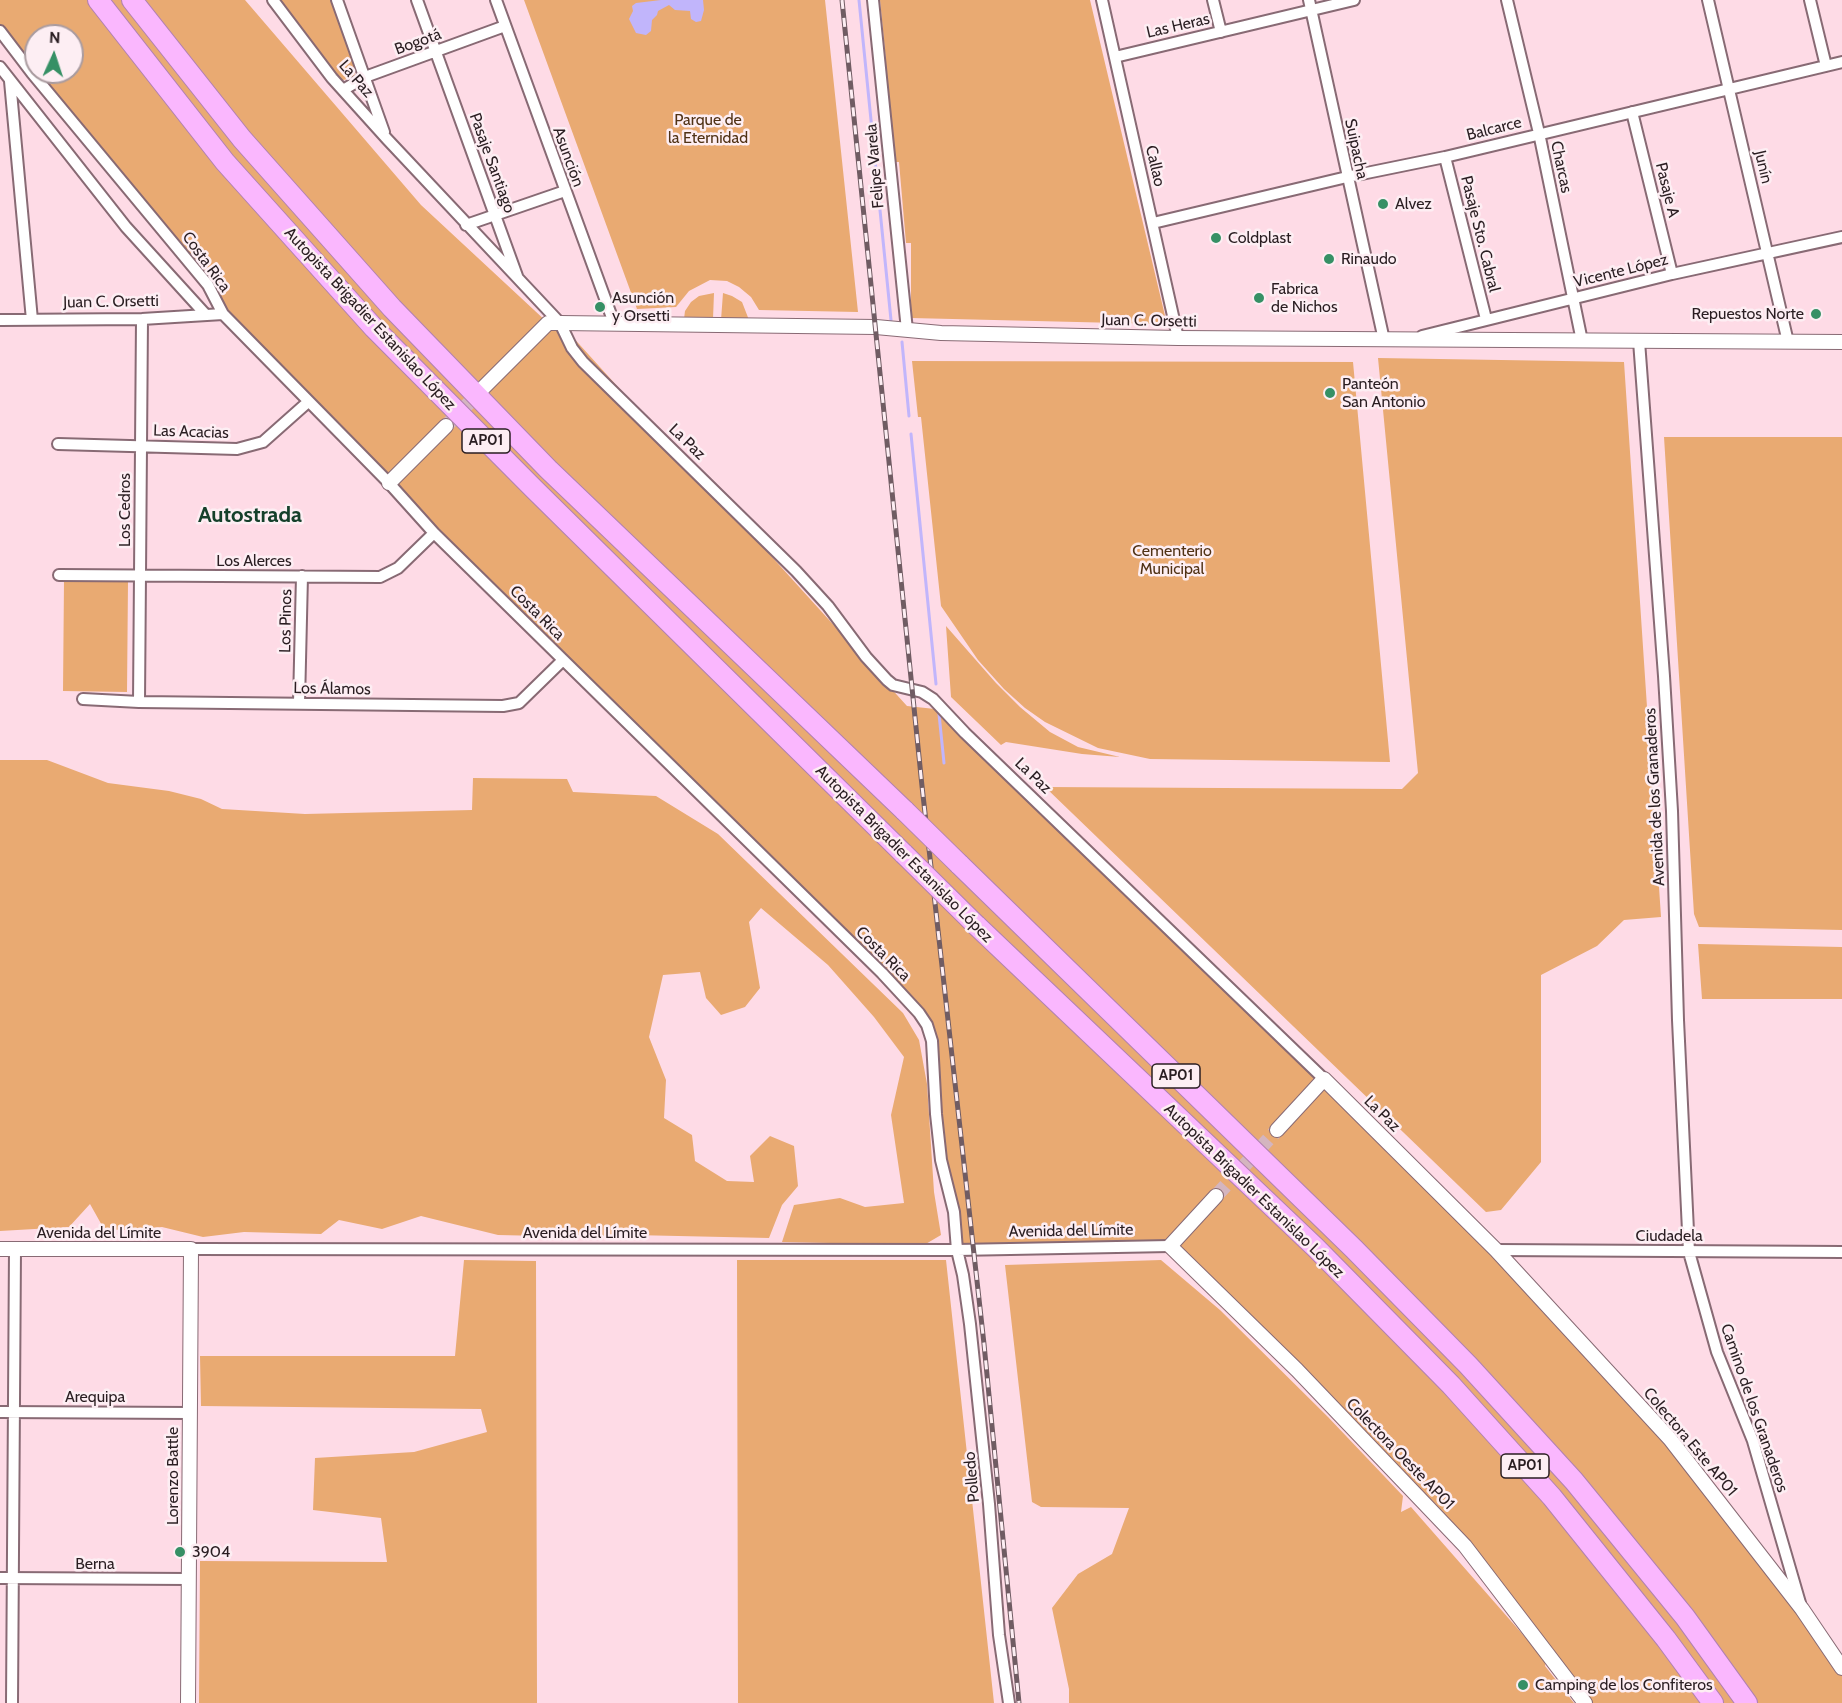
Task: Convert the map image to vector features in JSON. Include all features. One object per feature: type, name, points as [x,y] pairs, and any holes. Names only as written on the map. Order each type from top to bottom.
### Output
[{"type":"highway","name":"Autopista Brigadier Estanislao López","points":[[98,0],[225,162],[374,328],[976,925],[1316,1248],[1451,1385],[1552,1497],[1666,1639],[1713,1703]]},
{"type":"highway","name":"Autopista Brigadier Estanislao López","points":[[132,0],[242,139],[392,308],[548,469],[905,811],[1354,1249],[1468,1365],[1574,1481],[1685,1617],[1747,1703]]},
{"type":"street","name":"La Paz","points":[[273,0],[343,90],[518,280]]},
{"type":"street","points":[[337,0],[387,140]]},
{"type":"street","name":"Pasaje Santiago","points":[[417,0],[518,280],[560,323]]},
{"type":"street","name":"Asunción","points":[[496,0],[614,323]]},
{"type":"street","name":"Felipe Varela","points":[[873,0],[907,330]]},
{"type":"street","name":"Callao","points":[[1102,0],[1178,339]]},
{"type":"street","points":[[1213,0],[1221,32]]},
{"type":"street","name":"Las Heras","points":[[1115,57],[1221,32],[1310,5],[1354,0]]},
{"type":"street","name":"Charcas","points":[[1507,0],[1539,133],[1582,341]]},
{"type":"street","name":"Junín","points":[[1708,0],[1788,342]]},
{"type":"street","points":[[1810,0],[1826,66]]},
{"type":"street","name":"Suipacha","points":[[1310,5],[1384,340]]},
{"type":"street","name":"Bogotá","points":[[343,90],[365,77],[506,26]]},
{"type":"street","name":"Costa Rica","points":[[0,31],[208,285],[223,314],[389,483],[434,533],[882,973],[919,1013],[927,1025],[932,1041],[941,1160],[954,1212],[957,1250]]},
{"type":"street","name":"Balcarce","points":[[1153,223],[1347,177],[1444,157],[1842,62]]},
{"type":"street","name":"Costa Rica","points":[[0,67],[126,227],[206,315]]},
{"type":"street","points":[[10,81],[32,320]]},
{"type":"street","name":"Pasaje A","points":[[1632,112],[1672,274]]},
{"type":"street","name":"Pasaje Sto. Cabral","points":[[1444,157],[1486,319]]},
{"type":"street","points":[[466,225],[565,191]]},
{"type":"street","name":"Vicente López","points":[[1408,340],[1672,274],[1842,237]]},
{"type":"street","name":"Juan C. Orsetti","points":[[0,320],[142,319],[223,314]]},
{"type":"street","name":"Los Cedros","points":[[139,702],[142,319]]},
{"type":"street","name":"Juan C. Orsetti","points":[[482,389],[548,323],[876,327],[941,333],[1178,339],[1842,342]]},
{"type":"street","name":"La Paz","points":[[560,323],[572,348],[583,362],[796,571],[828,606],[866,657],[887,680],[893,685],[922,692],[933,699],[1324,1079],[1496,1250]]},
{"type":"street","name":"Avenida de los Granaderos","points":[[1639,341],[1672,811],[1678,1020],[1689,1252]]},
{"type":"street","name":"Las Acacias","points":[[58,444],[237,449],[262,442],[308,402]]},
{"type":"street","points":[[389,483],[446,426]]},
{"type":"street","name":"Los Alerces","points":[[59,575],[380,577],[398,568],[434,533]]},
{"type":"street","name":"Los Pinos","points":[[299,703],[302,576]]},
{"type":"street","name":"Los Álamos","points":[[83,699],[139,702],[504,706],[519,703],[562,660]]},
{"type":"street","points":[[1277,1130],[1324,1079]]},
{"type":"street","points":[[1170,1246],[1216,1196]]},
{"type":"street","name":"Avenida del Límite","points":[[0,1249],[957,1250],[1170,1246]]},
{"type":"street","name":"Colectora Oeste AP01","points":[[1170,1246],[1297,1370],[1465,1546],[1585,1703]]},
{"type":"street","points":[[12,1703],[15,1249]]},
{"type":"street","name":"Lorenzo Battle","points":[[188,1703],[191,1249]]},
{"type":"street","name":"Polledo","points":[[957,1250],[970,1324],[987,1483],[999,1635],[1009,1703]]},
{"type":"street","name":"Ciudadela","points":[[1496,1250],[1842,1252]]},
{"type":"street","name":"Colectora Este AP01","points":[[1496,1250],[1670,1439],[1802,1609],[1842,1668]]},
{"type":"street","name":"Camino de los Granaderos","points":[[1689,1252],[1717,1352],[1753,1441],[1802,1609]]},
{"type":"street","name":"Arequipa","points":[[0,1412],[190,1413]]},
{"type":"street","name":"Berna","points":[[0,1578],[189,1579]]},
{"type":"green space","points":[[0,0],[245,0],[421,205],[548,323],[560,323],[907,706],[935,709],[965,733],[1324,1079],[1670,1439],[1842,1668],[1842,1703],[1585,1703],[1465,1546],[1170,1247],[957,1250],[927,1025],[223,314],[208,284],[44,84],[84,84],[84,24],[24,24],[24,60],[0,31]]},
{"type":"green space","points":[[278,0],[332,0],[355,63],[356,71],[353,78],[343,80],[339,78]]},
{"type":"green space","name":"Parque de la Eternidad","points":[[524,0],[825,0],[858,312],[759,310],[751,297],[739,287],[727,281],[710,280],[689,291],[676,307],[637,309]]},
{"type":"green space","points":[[880,0],[1090,0],[1166,320],[1160,324],[911,318],[911,243],[906,243],[899,162],[894,162]]},
{"type":"green space","points":[[714,293],[713,319],[684,319],[685,311],[691,302],[699,296]]},
{"type":"green space","points":[[723,293],[742,302],[749,320],[721,320]]},
{"type":"green space","points":[[1378,358],[1624,362],[1661,917],[1624,920],[1597,946],[1541,975],[1541,1162],[1501,1210],[1486,1212],[1045,787],[1402,789],[1418,773]]},
{"type":"green space","name":"Cementerio Municipal","points":[[912,361],[1353,362],[1390,762],[1150,759],[1098,748],[1045,722],[1025,708],[978,660],[941,606],[921,417],[918,417]]},
{"type":"green space","points":[[1664,437],[1842,437],[1842,930],[1699,927],[1694,914]]},
{"type":"green space","points":[[64,581],[128,582],[127,692],[63,691]]},
{"type":"green space","points":[[946,626],[996,683],[1050,732],[1078,747],[1120,757],[1082,754],[1006,742],[1001,745],[951,697]]},
{"type":"green space","points":[[0,760],[47,760],[108,783],[169,791],[201,799],[222,809],[305,814],[472,810],[473,778],[567,779],[573,792],[656,796],[718,834],[903,1013],[919,1040],[927,1084],[934,1192],[941,1235],[924,1245],[782,1242],[794,1205],[840,1198],[865,1207],[904,1203],[891,1115],[904,1057],[874,1017],[828,965],[761,908],[749,922],[760,988],[745,1007],[721,1015],[706,998],[700,972],[663,975],[649,1037],[666,1080],[664,1118],[692,1135],[695,1161],[727,1181],[754,1182],[750,1156],[770,1136],[794,1146],[798,1186],[782,1205],[769,1238],[498,1235],[421,1216],[382,1229],[339,1220],[321,1234],[244,1232],[203,1237],[162,1227],[104,1229],[90,1204],[69,1227],[0,1231]]},
{"type":"green space","points":[[1698,944],[1842,947],[1842,999],[1702,999]]},
{"type":"green space","points":[[464,1260],[536,1261],[537,1703],[199,1703],[200,1561],[387,1562],[381,1518],[313,1510],[315,1458],[414,1452],[487,1432],[481,1409],[201,1406],[200,1356],[455,1356]]},
{"type":"green space","points":[[737,1260],[946,1260],[994,1703],[738,1703]]},
{"type":"green space","points":[[1161,1260],[1220,1310],[1328,1417],[1403,1496],[1401,1512],[1411,1507],[1546,1661],[1545,1666],[1574,1703],[1069,1703],[1069,1689],[1052,1608],[1078,1574],[1112,1554],[1129,1508],[1041,1507],[1032,1502],[1005,1265]]},
{"type":"shaded area","points":[[661,0],[703,0],[704,10],[701,21],[696,22],[691,19],[690,11],[675,10],[669,5],[658,11],[652,20],[651,31],[646,35],[636,33],[629,19],[633,11],[632,6],[636,3]]},
{"type":"waterway","points":[[859,0],[891,320]]},
{"type":"waterway","points":[[902,342],[909,416]]},
{"type":"waterway","points":[[911,434],[936,684]]},
{"type":"waterway","points":[[939,714],[944,763]]},
{"type":"tunnel","points":[[446,426],[481,391]]},
{"type":"tunnel","points":[[1216,1196],[1277,1130]]},
{"type":"railway","points":[[842,0],[922,786],[984,1344],[1019,1703]]},
{"type":"place","name":"Alvez","points":[[1383,204]]},
{"type":"place","name":"Coldplast","points":[[1216,238]]},
{"type":"place","name":"Rinaudo","points":[[1329,259]]},
{"type":"place","name":"Fabrica de Nichos","points":[[1259,298]]},
{"type":"place","name":"Asunción y Orsetti","points":[[600,307]]},
{"type":"place","name":"Repuestos Norte","points":[[1816,314]]},
{"type":"place","name":"Panteón San Antonio","points":[[1330,393]]},
{"type":"place","name":"3904","points":[[180,1552]]},
{"type":"place","name":"Camping de los Confiteros","points":[[1523,1685]]},
{"type":"district","name":"Autostrada","points":[[250,516]]}]
